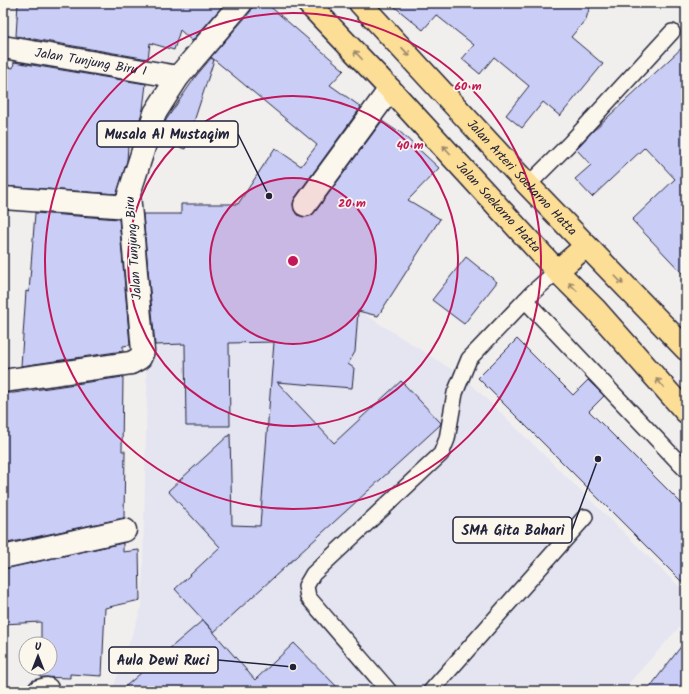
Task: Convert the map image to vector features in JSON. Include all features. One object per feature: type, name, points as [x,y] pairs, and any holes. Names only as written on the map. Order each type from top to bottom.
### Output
[{"type":"main road","name":"Jalan Soekarno Hatta","points":[[308,3],[390,89],[557,271],[595,309],[686,412]]},
{"type":"main road","name":"Jalan Arteri Soekarno Hatta","points":[[360,3],[528,185],[686,349]]},
{"type":"main road","points":[[557,271],[586,246]]},
{"type":"street","name":"Jalan Tunjung Biru","points":[[3,381],[131,363],[140,358],[143,351],[129,194],[155,113],[178,77],[241,3]]},
{"type":"street","name":"Jalan Tunjung Biru I","points":[[3,47],[178,77]]},
{"type":"street","points":[[305,205],[390,89]]},
{"type":"street","points":[[3,198],[130,207]]},
{"type":"street","points":[[3,557],[125,530]]},
{"type":"lane","points":[[528,185],[570,143],[672,32]]},
{"type":"lane","points":[[389,691],[308,597],[306,586],[313,574],[441,454],[447,440],[455,393],[469,358],[525,300],[557,271]]},
{"type":"lane","points":[[525,300],[686,470]]},
{"type":"lane","points":[[431,691],[585,517]]},
{"type":"shaded area","points":[[282,262],[464,377],[686,593],[686,620],[622,691],[117,691],[114,685],[142,606],[147,387],[140,269]]},
{"type":"building","points":[[18,3],[225,3],[192,41],[180,30],[174,50],[150,43],[148,59],[16,36]]},
{"type":"building","points":[[253,3],[266,3],[344,70],[330,85],[361,107],[295,198],[293,204],[297,215],[304,217],[310,216],[315,212],[382,121],[397,131],[398,130],[439,168],[408,200],[440,219],[378,316],[358,311],[355,352],[348,364],[354,368],[352,388],[277,382],[334,443],[401,381],[441,423],[214,632],[175,589],[220,547],[168,491],[230,434],[232,525],[260,526],[274,342],[229,343],[230,426],[186,426],[185,344],[155,345],[143,214],[181,214],[181,204],[238,204],[275,148],[301,166],[317,145],[211,57],[251,11]]},
{"type":"building","points":[[390,3],[591,3],[586,19],[571,37],[603,64],[560,116],[543,102],[522,128],[506,115],[529,86],[494,57],[480,74],[462,59],[474,45],[436,15],[423,30]]},
{"type":"building","points":[[686,44],[686,277],[632,220],[675,179],[645,147],[592,197],[575,179],[591,165],[576,149],[593,131]]},
{"type":"building","points":[[211,58],[214,60],[185,149],[159,140],[166,120],[196,76]]},
{"type":"building","points":[[14,62],[146,84],[143,109],[136,132],[132,131],[132,145],[128,145],[127,161],[117,194],[3,186],[3,66],[13,68]]},
{"type":"building","points":[[35,213],[119,219],[130,345],[123,346],[123,351],[21,366],[26,291],[29,292]]},
{"type":"building","points":[[466,257],[497,282],[464,324],[432,300]]},
{"type":"building","points":[[517,339],[573,395],[588,380],[604,396],[589,411],[686,508],[686,586],[478,378]]},
{"type":"building","points":[[123,377],[122,451],[125,451],[124,518],[3,544],[3,393],[14,393]]},
{"type":"building","points":[[123,543],[123,552],[139,550],[140,600],[105,608],[102,676],[70,674],[70,678],[40,677],[58,676],[58,636],[41,636],[41,622],[3,624],[3,569]]},
{"type":"building","points":[[203,620],[255,680],[294,643],[341,691],[120,691]]},
{"type":"building","points":[[686,640],[686,691],[647,691]]},
{"type":"place","name":"Musala Al Mustaqim","points":[[269,196]]},
{"type":"place","name":"SMA Gita Bahari","points":[[598,459]]},
{"type":"place","name":"Aula Dewi Ruci","points":[[293,667]]}]
